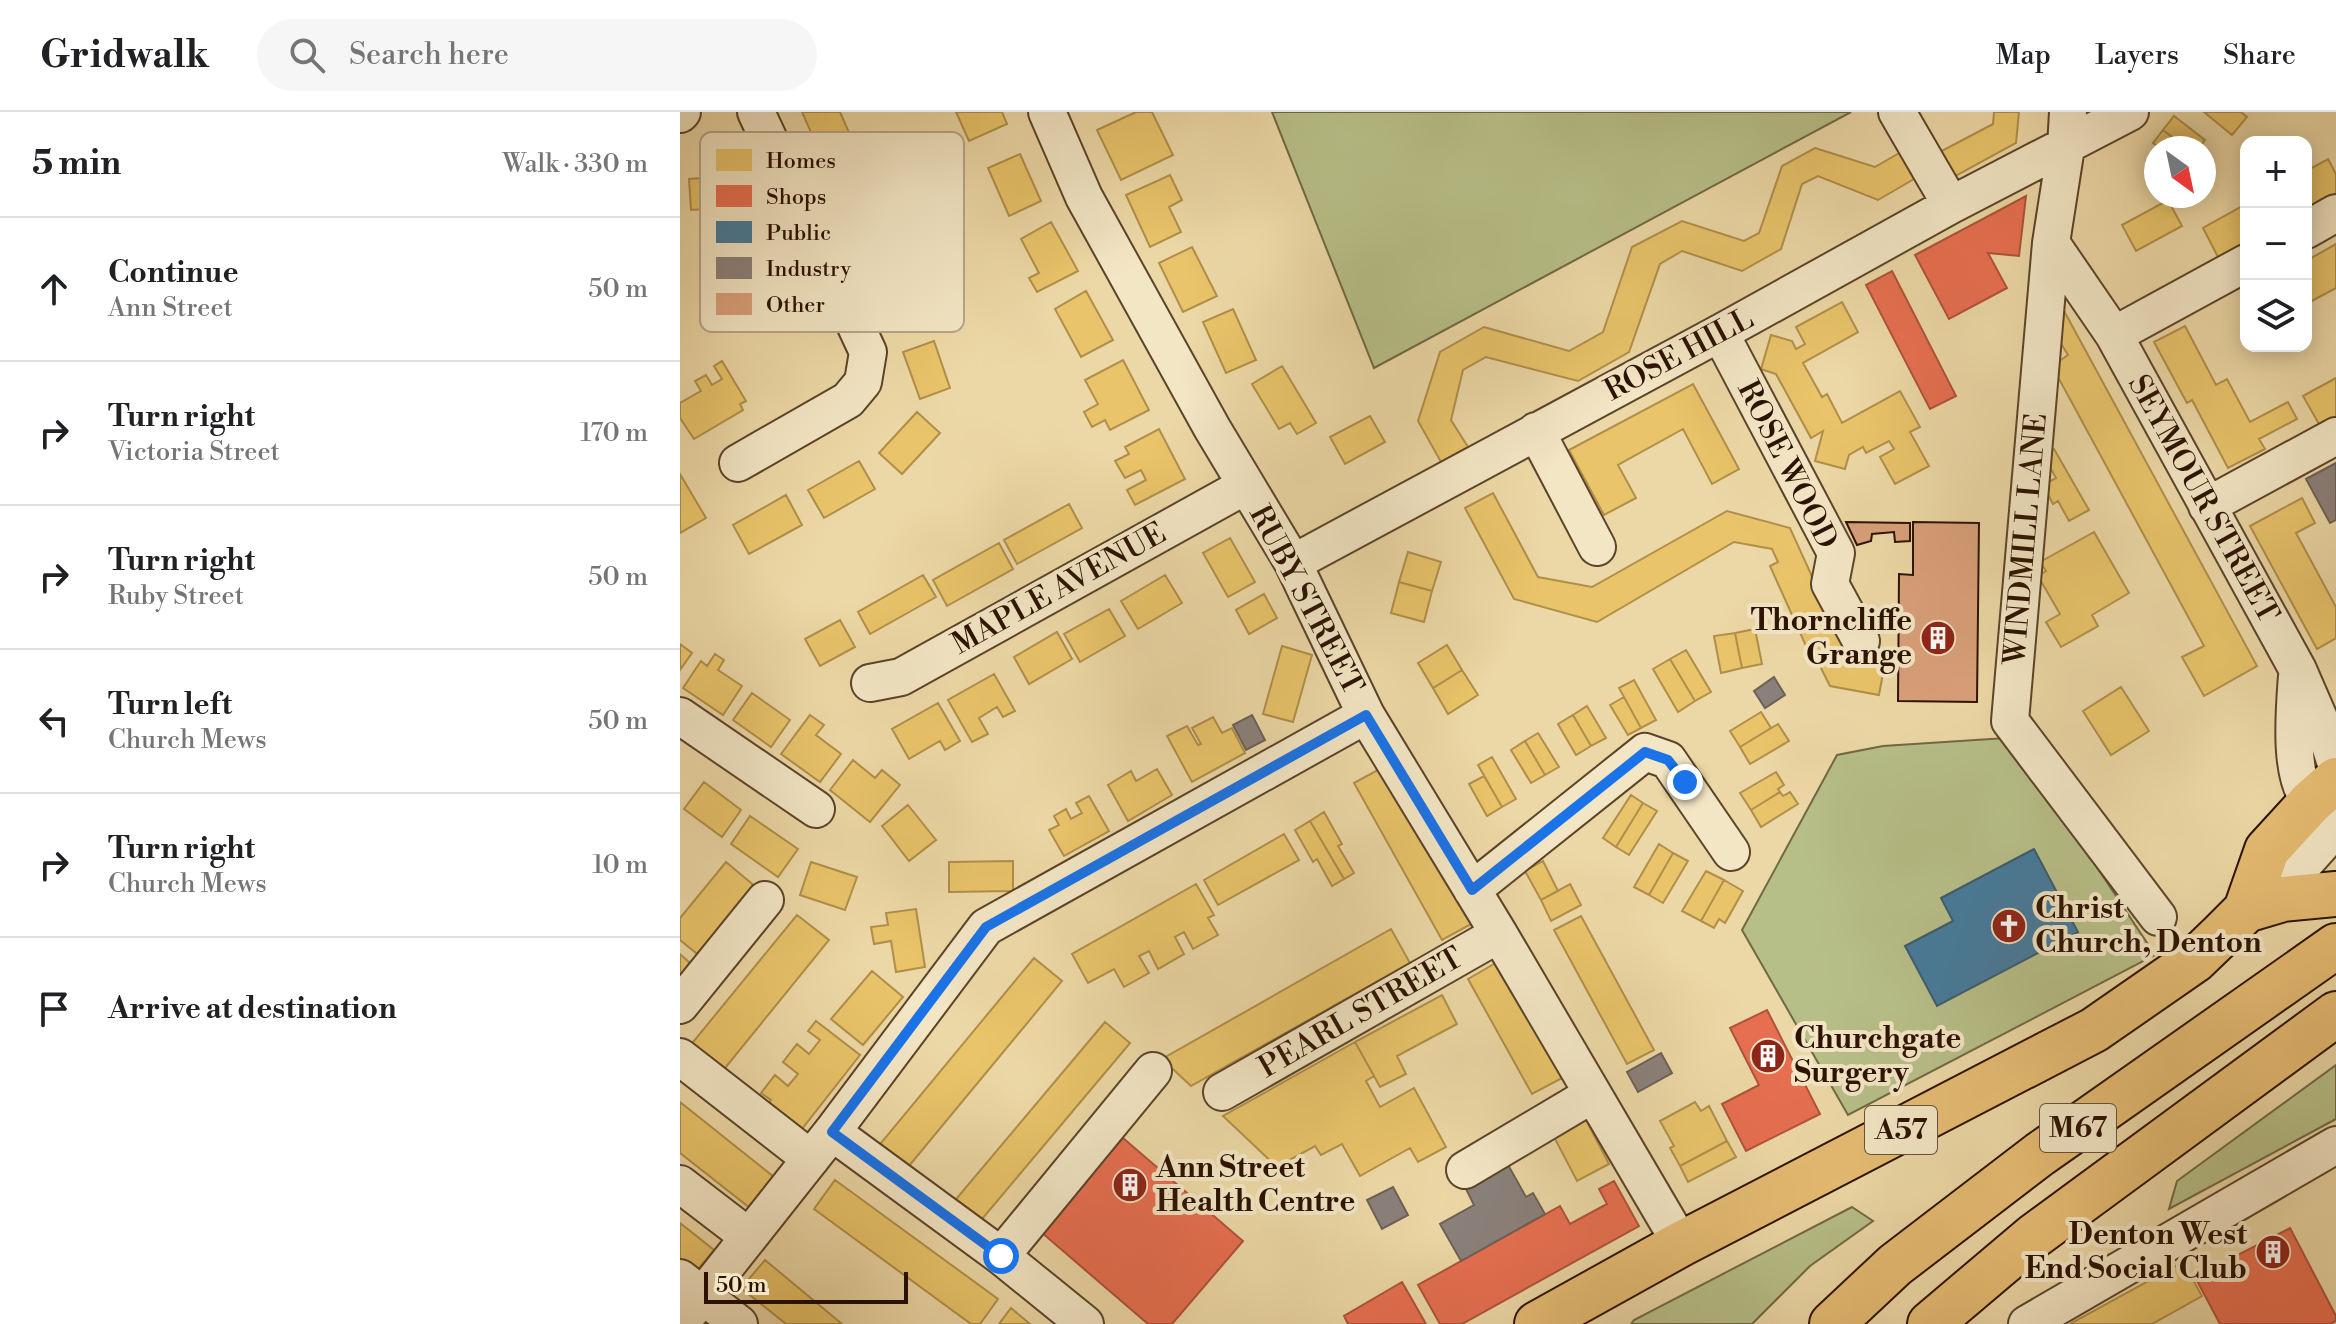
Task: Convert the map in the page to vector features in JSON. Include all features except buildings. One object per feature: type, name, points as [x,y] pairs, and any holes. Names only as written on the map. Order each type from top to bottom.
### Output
[{"type":"main road","name":"A57","points":[[1537,1324],[1681,1244],[2094,1030],[2195,960],[2257,906],[2267,850],[2330,805]]},
{"type":"main road","points":[[2257,906],[2324,893],[2336,894]]},
{"type":"main road","name":"M67","points":[[1832,1324],[1895,1265],[2040,1154],[2336,946]]},
{"type":"main road","name":"M67","points":[[1930,1324],[2034,1236],[2336,1014]]},
{"type":"street","points":[[756,112],[765,132]]},
{"type":"street","name":"RUBY STREET","points":[[1047,112],[1084,197],[1245,486],[1293,563],[1366,715],[1681,1244]]},
{"type":"street","points":[[1897,112],[1951,205]]},
{"type":"street","name":"ROSE HILL","points":[[1293,563],[1951,205],[2067,130],[2130,112]]},
{"type":"street","name":"WINDMILL LANE","points":[[2067,130],[2051,243],[2010,721],[2158,917]]},
{"type":"street","points":[[2312,227],[2336,213]]},
{"type":"street","name":"SEYMOUR STREET","points":[[2051,243],[2114,335],[2298,670],[2336,764]]},
{"type":"street","points":[[2114,335],[2240,266]]},
{"type":"street","points":[[738,463],[848,400],[863,382],[868,352],[859,332]]},
{"type":"street","name":"ROSE WOOD","points":[[1720,333],[1836,553],[1830,584],[1861,641]]},
{"type":"street","points":[[1536,431],[1597,547]]},
{"type":"street","points":[[2207,506],[2336,436]]},
{"type":"street","name":"MAPLE AVENUE","points":[[870,683],[901,677],[1245,486]]},
{"type":"street","points":[[2298,670],[2336,711]]},
{"type":"street","points":[[2298,670],[2292,737],[2302,785],[2330,805]]},
{"type":"street","points":[[680,1324],[691,1287],[749,1237],[986,927],[1366,715]]},
{"type":"street","points":[[680,716],[816,809]]},
{"type":"street","points":[[1472,890],[1645,752],[1668,760],[1731,852]]},
{"type":"street","points":[[680,1005],[765,900]]},
{"type":"street","name":"PEARL STREET","points":[[1222,1092],[1499,934]]},
{"type":"street","points":[[680,1057],[1001,1256],[1085,1324]]},
{"type":"street","points":[[1001,1256],[1153,1071]]},
{"type":"street","points":[[1465,1170],[1593,1094]]},
{"type":"street","points":[[2027,1324],[2336,1145]]},
{"type":"street","points":[[680,1184],[749,1237]]},
{"type":"street","points":[[691,1287],[739,1324]]},
{"type":"green space","points":[[1272,112],[1851,112],[1374,368]]},
{"type":"green space","points":[[2006,738],[2071,828],[2155,955],[1848,1115],[1742,930],[1837,755],[1883,746]]},
{"type":"green space","points":[[2336,1065],[2336,1119],[2169,1209],[2177,1181]]},
{"type":"green space","points":[[1852,1207],[1873,1221],[1810,1266],[1752,1324],[1631,1324],[1634,1320]]},
{"type":"place","name":"Thorncliffe Grange","points":[[1938,638]]},
{"type":"place","name":"Christ Church, Denton","points":[[2009,926]]},
{"type":"place","name":"Churchgate Surgery","points":[[1768,1056]]},
{"type":"place","name":"Ann Street Health Centre","points":[[1130,1185]]},
{"type":"place","name":"Denton West End Social Club","points":[[2273,1252]]},
{"type":"route","points":[[1001,1256],[832,1132],[986,927],[1366,715],[1472,890],[1645,752],[1668,760],[1685,782]]}]
